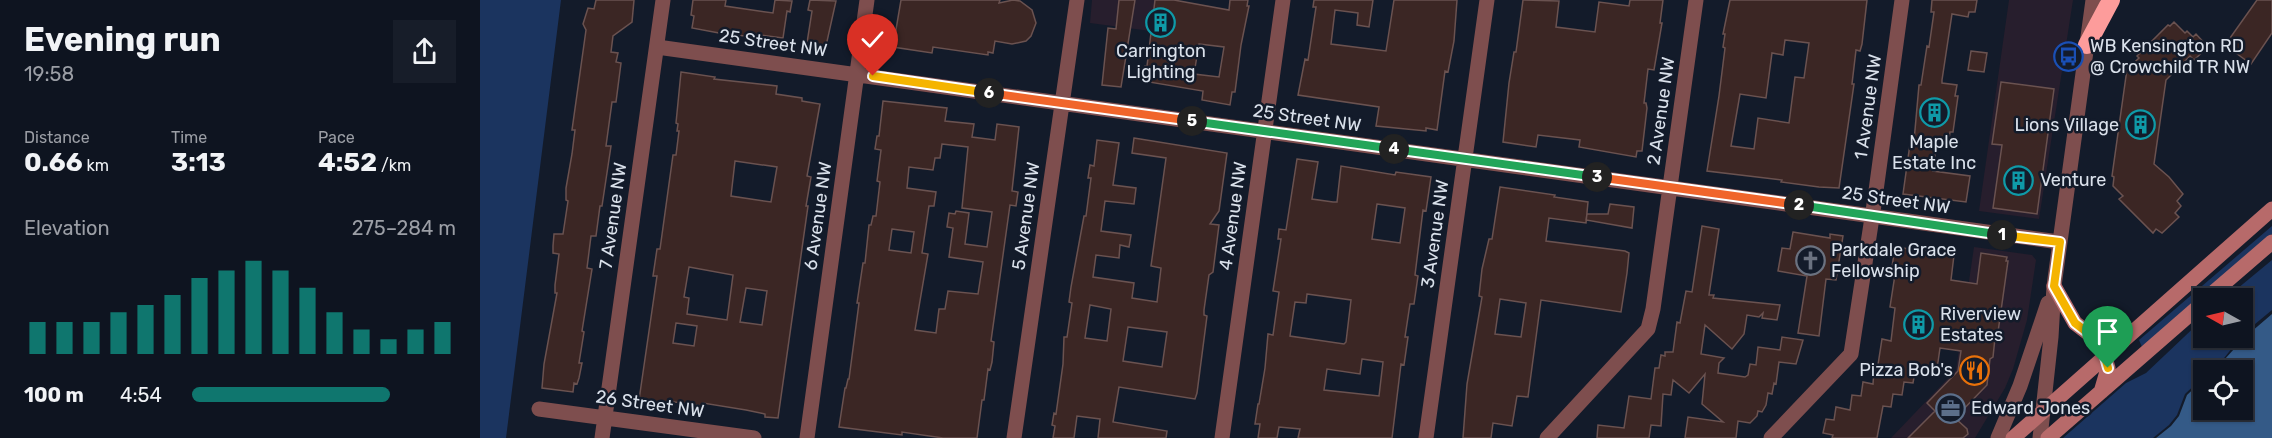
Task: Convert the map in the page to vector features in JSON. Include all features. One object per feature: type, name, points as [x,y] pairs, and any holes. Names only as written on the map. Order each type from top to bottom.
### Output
[{"type":"highway","points":[[2087,45],[2111,0]]},
{"type":"main road","points":[[2013,438],[2272,209]]},
{"type":"main road","points":[[2219,288],[2272,242]]},
{"type":"main road","points":[[2054,286],[2075,323],[2101,343],[2108,368],[2101,392]]},
{"type":"main road","points":[[2049,438],[2193,312]]},
{"type":"main road","points":[[2092,334],[2104,335],[2135,330]]},
{"type":"street","name":"7 Avenue NW","points":[[602,438],[663,0]]},
{"type":"street","name":"6 Avenue NW","points":[[807,438],[867,0]]},
{"type":"street","name":"5 Avenue NW","points":[[1014,438],[1077,0]]},
{"type":"street","name":"4 Avenue NW","points":[[1222,438],[1283,0]]},
{"type":"street","name":"3 Avenue NW","points":[[1426,438],[1486,0]]},
{"type":"street","name":"2 Avenue NW","points":[[1547,438],[1648,329],[1653,309],[1696,0]]},
{"type":"street","name":"1 Avenue NW","points":[[1771,438],[1851,354],[1902,0]]},
{"type":"street","points":[[2040,438],[2054,286],[2093,0]]},
{"type":"street","name":"25 Street NW","points":[[657,47],[2060,242]]},
{"type":"street","points":[[1998,438],[2020,386],[2054,286]]},
{"type":"street","name":"26 Street NW","points":[[539,409],[754,438]]},
{"type":"shaded area","points":[[480,0],[561,0],[506,438],[480,438]]},
{"type":"shaded area","points":[[1092,0],[1177,0],[1173,34],[1090,23]]},
{"type":"shaded area","points":[[2009,0],[2073,0],[2039,219],[1979,211]]},
{"type":"shaded area","points":[[2272,226],[2272,234],[2210,288],[2200,288]]},
{"type":"shaded area","points":[[1974,247],[2032,255],[2036,260],[2027,320],[2005,388],[1975,438],[1891,438],[1956,370]]},
{"type":"shaded area","points":[[2272,260],[2272,310],[2253,326],[2253,288],[2238,288]]},
{"type":"shaded area","points":[[2193,294],[2193,303],[2142,347],[2139,340]]},
{"type":"shaded area","points":[[2272,314],[2272,438],[2156,438],[2179,416],[2187,395],[2193,389],[2193,420],[2253,420],[2253,360],[2224,360],[2235,348],[2253,348],[2253,330]]},
{"type":"shaded area","points":[[2193,328],[2193,348],[2232,348],[2223,360],[2193,360],[2193,386],[2185,394],[2177,415],[2153,438],[2063,438],[2126,383],[2146,373]]},
{"type":"building","points":[[596,0],[634,0],[632,22],[613,36],[611,52],[618,53],[616,62],[621,63],[616,102],[612,102],[606,146],[611,146],[602,206],[600,206],[596,236],[591,236],[587,268],[592,269],[582,331],[584,332],[579,363],[582,363],[573,392],[542,388],[557,293],[555,293],[555,285],[559,254],[553,253],[554,234],[563,234],[568,201],[566,200],[566,188],[575,130],[572,130],[586,30],[583,24],[588,8],[594,9]]},
{"type":"building","points":[[693,0],[726,0],[725,6],[773,13],[775,0],[792,1],[790,12],[787,11],[783,38],[753,34],[753,37],[692,28]]},
{"type":"building","points":[[810,0],[836,1],[826,46],[807,43],[812,11],[808,10]]},
{"type":"building","points":[[901,0],[1000,0],[999,3],[1020,1],[1032,10],[1036,23],[1031,36],[1026,41],[1012,44],[995,41],[993,53],[988,52],[988,55],[933,47],[932,53],[893,47]]},
{"type":"building","points":[[1119,0],[1135,0],[1121,87],[1102,85],[1108,28],[1116,29]]},
{"type":"building","points":[[1155,0],[1174,0],[1229,10],[1230,0],[1248,0],[1247,6],[1249,6],[1235,92],[1232,92],[1230,105],[1202,100],[1203,91],[1143,81],[1145,66],[1147,66]],"holes":[[[1199,44],[1224,47],[1219,77],[1194,74]]]},
{"type":"building","points":[[1314,0],[1373,0],[1369,27],[1357,25],[1358,13],[1335,10],[1331,44],[1386,51],[1394,0],[1457,0],[1454,41],[1448,72],[1445,71],[1437,130],[1376,126],[1379,107],[1298,95],[1305,59],[1308,60],[1316,7],[1313,7]]},
{"type":"building","points":[[1523,0],[1559,1],[1556,27],[1595,32],[1599,2],[1629,6],[1630,0],[1663,0],[1660,23],[1662,23],[1654,70],[1648,69],[1644,103],[1647,108],[1642,151],[1637,151],[1636,157],[1579,147],[1580,140],[1538,135],[1536,147],[1503,142],[1509,83]]},
{"type":"building","points":[[1730,0],[1867,0],[1862,44],[1860,51],[1856,50],[1852,84],[1854,84],[1839,188],[1707,171],[1725,48],[1723,47],[1725,34],[1723,34]],"holes":[[[1785,40],[1809,43],[1804,78],[1795,77],[1789,123],[1758,118],[1754,149],[1731,146],[1740,94],[1766,98],[1772,53],[1783,55]]]},
{"type":"building","points":[[1932,0],[1977,0],[1975,12],[1969,12],[1968,17],[1952,14],[1942,83],[1957,85],[1955,96],[1958,96],[1953,132],[1950,132],[1949,140],[1937,138],[1933,171],[1970,176],[1966,202],[1903,194],[1910,144],[1914,141],[1919,85],[1921,85],[1927,46],[1929,47],[1934,12],[1931,12]]},
{"type":"building","points":[[2257,0],[2272,0],[2272,33],[2251,64],[2225,45]]},
{"type":"building","name":"Lions Village","points":[[2174,22],[2185,33],[2187,31],[2193,37],[2196,34],[2208,47],[2194,60],[2190,56],[2166,80],[2154,164],[2183,194],[2177,201],[2181,206],[2175,213],[2179,217],[2162,233],[2156,229],[2153,233],[2119,199],[2123,196],[2113,186],[2114,177],[2112,176],[2127,69],[2168,25]]},
{"type":"building","points":[[1971,51],[1987,53],[1984,72],[1968,70]]},
{"type":"building","points":[[681,72],[715,77],[714,79],[777,86],[776,94],[802,98],[802,101],[820,104],[807,176],[811,177],[806,206],[808,206],[778,418],[703,403],[702,406],[639,400],[657,276],[653,276],[657,249],[660,249],[673,155],[676,155],[679,131],[677,131],[678,124],[676,123]],"holes":[[[735,161],[777,167],[771,202],[731,196]],[[689,267],[733,275],[727,320],[687,314],[689,298],[684,297]],[[746,288],[767,291],[762,325],[740,322]],[[676,323],[697,326],[694,346],[673,343]]]},
{"type":"building","points":[[2001,82],[2054,89],[2037,214],[1993,208],[2002,145],[1992,144]]},
{"type":"building","points":[[883,101],[947,108],[945,121],[974,124],[972,137],[995,140],[997,124],[1019,127],[1012,191],[1018,192],[1016,206],[1010,205],[991,341],[994,342],[992,362],[990,370],[988,369],[977,438],[943,438],[902,432],[902,435],[839,427],[845,388],[849,379],[859,303],[857,303],[863,263],[865,263],[869,225],[871,225],[873,216],[876,216],[881,150],[875,149],[877,136],[879,136]],"holes":[[[942,144],[968,147],[962,208],[992,212],[987,247],[965,244],[969,213],[956,211],[955,214],[949,213],[947,227],[953,228],[949,257],[983,262],[978,294],[948,291],[945,309],[939,309],[936,333],[915,330],[928,254],[922,253],[929,206],[934,206],[936,192],[907,188],[909,167],[933,170],[935,158],[940,158]],[[892,229],[914,232],[911,253],[889,250]]]},
{"type":"building","points":[[1134,138],[1227,153],[1219,211],[1210,224],[1219,225],[1213,272],[1209,275],[1204,310],[1204,315],[1207,316],[1197,393],[1195,399],[1119,387],[1113,422],[1167,431],[1166,438],[1098,438],[1100,419],[1077,416],[1074,438],[1053,438],[1055,426],[1052,425],[1054,413],[1056,414],[1063,364],[1064,337],[1067,337],[1072,303],[1069,302],[1071,287],[1084,216],[1086,216],[1091,178],[1088,178],[1090,165],[1094,166],[1097,140],[1119,143],[1113,185],[1136,188],[1134,204],[1105,201],[1101,231],[1131,235],[1129,247],[1120,245],[1119,258],[1096,255],[1093,277],[1134,283],[1132,298],[1157,302],[1161,268],[1151,266],[1166,158],[1132,153]],"holes":[[[1090,305],[1111,309],[1107,341],[1085,338]],[[1128,327],[1167,332],[1162,367],[1123,361]]]},
{"type":"building","points":[[1297,159],[1318,162],[1312,199],[1333,202],[1337,202],[1341,166],[1395,175],[1396,172],[1431,177],[1426,211],[1423,210],[1415,275],[1418,276],[1414,304],[1410,304],[1405,337],[1408,337],[1404,365],[1401,364],[1392,438],[1298,438],[1300,429],[1279,427],[1277,438],[1258,438],[1260,424],[1255,424],[1265,368],[1268,334],[1273,335],[1279,292],[1273,291],[1281,239],[1278,239],[1279,229],[1286,230]],"holes":[[[1377,204],[1405,208],[1400,243],[1372,239]],[[1307,294],[1351,300],[1344,344],[1290,336],[1295,302],[1306,303]],[[1362,359],[1383,362],[1379,396],[1324,390],[1327,369],[1360,374]]]},
{"type":"building","points":[[1500,187],[1588,202],[1586,223],[1549,218],[1546,241],[1625,251],[1629,253],[1627,273],[1621,312],[1541,300],[1528,397],[1517,396],[1512,426],[1493,423],[1491,438],[1463,438],[1467,384],[1482,297],[1479,296],[1482,269],[1489,239],[1492,239]],"holes":[[[1500,299],[1526,303],[1521,337],[1495,334]]]},
{"type":"building","points":[[1610,204],[1634,207],[1632,228],[1586,220],[1587,214],[1608,214]]},
{"type":"building","points":[[1702,226],[1719,229],[1709,295],[1714,295],[1713,298],[1780,305],[1777,320],[1762,318],[1763,313],[1759,317],[1747,315],[1744,334],[1732,349],[1705,325],[1701,354],[1724,358],[1719,363],[1718,373],[1745,377],[1748,375],[1750,364],[1756,365],[1758,347],[1780,350],[1782,337],[1803,340],[1796,364],[1779,362],[1776,384],[1774,383],[1772,394],[1768,393],[1766,405],[1762,412],[1758,411],[1757,416],[1750,423],[1738,421],[1736,438],[1685,438],[1688,417],[1723,422],[1702,404],[1705,374],[1689,393],[1673,380],[1671,395],[1663,394],[1661,426],[1651,425],[1649,438],[1597,438],[1598,425],[1624,428],[1629,396],[1651,399],[1655,368],[1659,368],[1661,355],[1665,356],[1665,352],[1673,352],[1677,322],[1680,323],[1686,291],[1692,292]]},
{"type":"building","name":"Parkdale Grace Fellowship","points":[[1793,232],[1830,238],[1830,234],[1843,236],[1836,280],[1826,279],[1819,336],[1798,333],[1807,276],[1778,271],[1782,248],[1790,249]]},
{"type":"building","points":[[1895,247],[1954,255],[1951,280],[1977,284],[1981,253],[2007,257],[1997,339],[1995,338],[1993,357],[1990,359],[1987,385],[1955,418],[1967,429],[1968,434],[1963,438],[1908,438],[1935,411],[1927,403],[1958,371],[1961,351],[1940,348],[1937,369],[1916,366],[1913,383],[1904,382],[1902,395],[1893,394],[1891,407],[1883,406],[1877,438],[1832,438],[1833,435],[1823,433],[1826,419],[1834,420],[1836,407],[1850,410],[1852,395],[1861,396],[1863,382],[1873,384],[1882,339],[1891,341],[1895,308],[1890,307],[1896,268],[1892,267]]},
{"type":"place","name":"Carrington Lighting","points":[[1161,22]]},
{"type":"place","name":"WB Kensington RD @ Crowchild TR NW","points":[[2069,56]]},
{"type":"place","name":"Maple Estate Inc","points":[[1934,113]]},
{"type":"place","name":"Lions Village","points":[[2140,125]]},
{"type":"place","name":"Venture","points":[[2019,180]]},
{"type":"place","name":"Parkdale Grace Fellowship","points":[[1810,260]]},
{"type":"place","name":"Riverview Estates","points":[[1919,324]]},
{"type":"place","name":"Pizza Bob's","points":[[1974,370]]},
{"type":"place","name":"Edward Jones","points":[[1950,408]]},
{"type":"route","points":[[873,76],[2060,242],[2054,286],[2075,323],[2101,343],[2108,368]]}]
